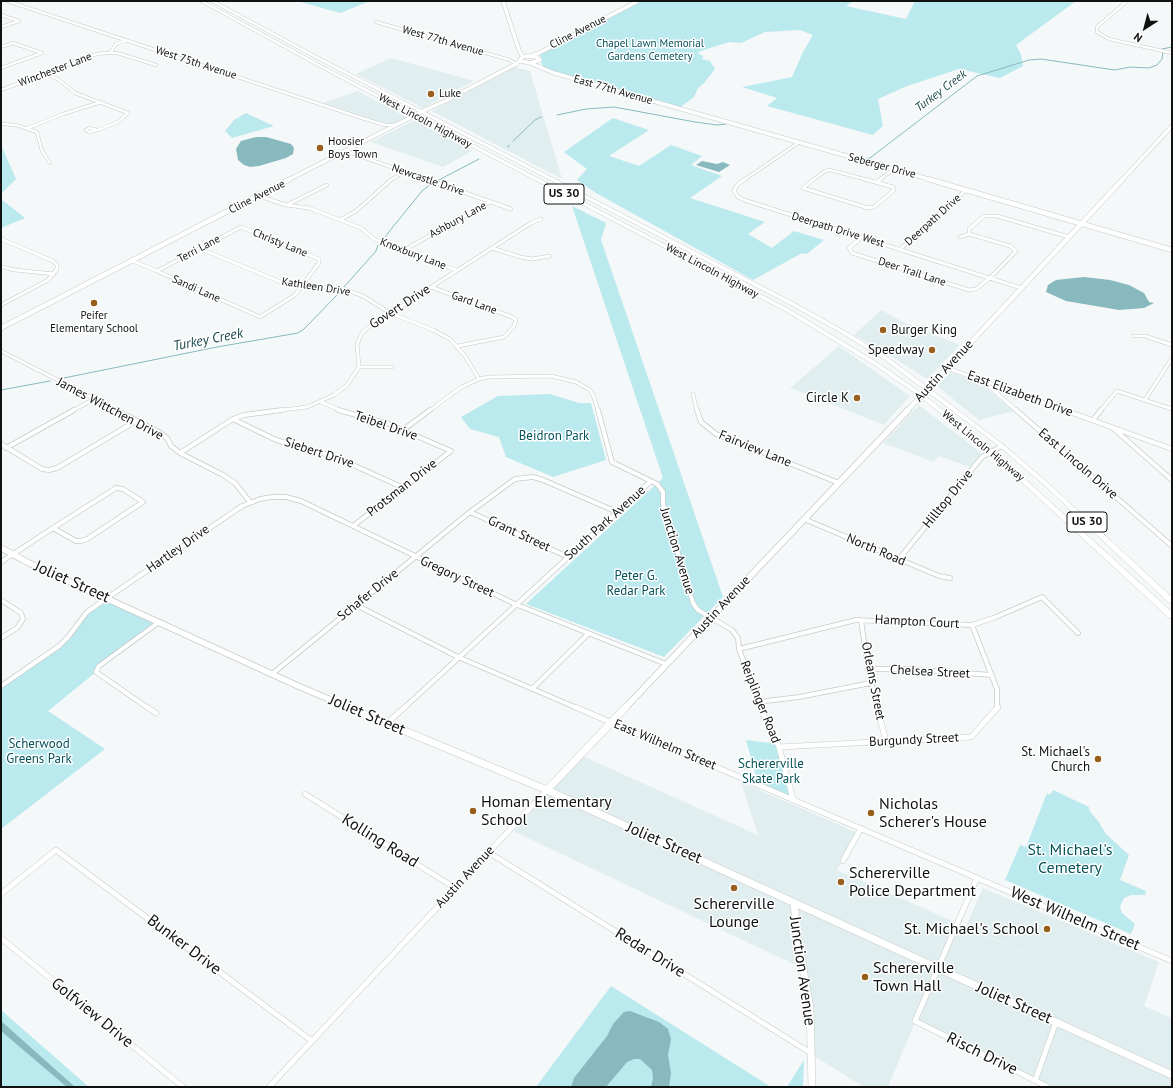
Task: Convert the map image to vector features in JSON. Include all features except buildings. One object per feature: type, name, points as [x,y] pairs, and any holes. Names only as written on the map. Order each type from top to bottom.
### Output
[{"type":"main road","name":"West Lincoln Highway","points":[[201,1],[248,28],[790,312],[876,364],[921,395],[991,451],[1172,616]]},
{"type":"main road","name":"West Lincoln Highway","points":[[212,1],[270,33],[789,302],[843,332],[886,359],[928,389],[1002,446],[1046,484],[1172,601]]},
{"type":"street","name":"West 75th Avenue","points":[[7,1],[385,125],[397,125]]},
{"type":"street","points":[[503,1],[521,59],[538,55],[540,59],[538,62],[542,68]]},
{"type":"street","name":"Cline Avenue","points":[[538,55],[638,1]]},
{"type":"street","points":[[1127,1],[1097,28],[1096,30],[1099,34],[1109,39],[1172,53]]},
{"type":"street","points":[[1,15],[19,21],[1,27]]},
{"type":"street","name":"West 77th Avenue","points":[[376,22],[510,60],[516,64]]},
{"type":"street","points":[[110,53],[116,44],[126,40]]},
{"type":"street","points":[[1,47],[13,43],[42,53],[1,68]]},
{"type":"street","points":[[519,50],[529,56]]},
{"type":"street","points":[[110,53],[117,53],[156,65]]},
{"type":"street","name":"Winchester Lane","points":[[1,90],[93,55],[110,53]]},
{"type":"street","name":"Cline Avenue","points":[[1,328],[450,99],[516,64],[521,59]]},
{"type":"street","name":"West 77th Avenue","points":[[510,60],[521,59]]},
{"type":"street","name":"East 77th Avenue","points":[[521,59],[554,73],[683,110]]},
{"type":"street","name":"Cline Avenue","points":[[516,64],[538,62]]},
{"type":"street","points":[[44,74],[58,79],[75,93],[128,113],[124,118],[98,130]]},
{"type":"street","points":[[28,128],[63,114],[101,102]]},
{"type":"street","name":"Seberger Drive","points":[[683,110],[894,169],[1081,224]]},
{"type":"street","points":[[1,124],[11,124],[37,132],[42,151],[50,163]]},
{"type":"street","points":[[385,125],[388,130]]},
{"type":"street","name":"Austin Avenue","points":[[269,1087],[488,852],[928,389],[1172,126]]},
{"type":"street","name":"Deerpath Drive West","points":[[798,143],[737,185],[734,191],[736,194],[744,200],[1021,288]]},
{"type":"street","name":"Newcastle Drive","points":[[345,152],[511,209]]},
{"type":"street","points":[[877,182],[894,169]]},
{"type":"street","points":[[830,170],[877,182],[894,187],[894,190],[874,207],[868,208],[808,191],[803,188],[825,171],[830,170]]},
{"type":"street","points":[[340,220],[356,211],[392,178],[403,172]]},
{"type":"street","points":[[286,206],[327,185]]},
{"type":"street","name":"Deerpath Drive","points":[[900,249],[966,190]]},
{"type":"street","name":"Knoxbury Lane","points":[[260,196],[286,206],[309,208],[361,228],[374,239],[456,270]]},
{"type":"street","name":"Ashbury Lane","points":[[404,250],[490,202]]},
{"type":"street","points":[[969,234],[969,230],[982,217],[990,215],[1069,237]]},
{"type":"street","name":"Govert Drive","points":[[359,367],[357,344],[362,333],[369,327],[456,270],[531,223],[541,219]]},
{"type":"street","points":[[1081,224],[1172,250]]},
{"type":"street","name":"Terri Lane","points":[[157,271],[241,227]]},
{"type":"street","name":"Christy Lane","points":[[241,227],[319,259],[319,263],[302,285]]},
{"type":"street","points":[[960,237],[969,234],[1015,249],[1016,251],[990,278]]},
{"type":"street","name":"Deer Trail Lane","points":[[862,237],[849,248],[852,252],[962,288],[969,290],[976,288],[990,278]]},
{"type":"street","points":[[1,239],[53,261],[57,265],[58,269],[40,285],[1,305]]},
{"type":"street","points":[[492,248],[520,257],[532,259],[550,256]]},
{"type":"street","name":"Kathleen Drive","points":[[200,249],[273,279],[302,285],[352,291],[363,296],[390,313],[443,334],[458,346],[479,379]]},
{"type":"street","name":"Sandi Lane","points":[[133,260],[260,317],[295,295],[302,285]]},
{"type":"street","points":[[2,267],[15,270],[54,274]]},
{"type":"street","name":"Gard Lane","points":[[431,287],[512,317],[516,320],[514,326],[504,337],[458,346]]},
{"type":"street","points":[[1134,336],[1145,336],[1172,345]]},
{"type":"street","name":"James Wittchen Drive","points":[[1,351],[159,432],[167,438],[171,446],[180,453],[223,475],[235,483],[250,502]]},
{"type":"street","points":[[1145,400],[1172,358]]},
{"type":"street","points":[[180,453],[233,419],[244,415],[296,409],[321,402],[334,395],[347,385],[359,367],[392,368]]},
{"type":"street","name":"East Elizabeth Drive","points":[[947,368],[1172,449]]},
{"type":"street","name":"South Park Avenue","points":[[387,723],[515,604],[651,481],[616,466],[612,462],[594,397],[590,390],[584,385],[569,379],[551,376],[489,377],[479,379],[460,388],[403,430]]},
{"type":"street","name":"East Lincoln Drive","points":[[984,382],[1172,546]]},
{"type":"street","points":[[1093,420],[1116,391],[1172,408]]},
{"type":"street","name":"Fairview Lane","points":[[694,394],[694,403],[701,422],[716,434],[839,482]]},
{"type":"street","points":[[6,448],[94,399]]},
{"type":"street","name":"Teibel Drive","points":[[321,402],[334,409],[373,419],[403,430],[451,451]]},
{"type":"street","name":"Siebert Drive","points":[[233,419],[276,440],[334,456],[404,488]]},
{"type":"street","points":[[1,444],[42,468],[49,470],[57,468],[136,421]]},
{"type":"street","points":[[1111,427],[1172,480]]},
{"type":"street","name":"Hilltop Drive","points":[[899,559],[982,457],[1002,446]]},
{"type":"street","name":"Protsman Drive","points":[[353,526],[451,451]]},
{"type":"street","name":"Schafer Drive","points":[[272,674],[470,512],[506,484],[515,479],[525,477],[543,480],[617,512]]},
{"type":"street","name":"Junction Avenue","points":[[651,481],[661,487],[663,492],[663,504],[693,603],[698,610],[711,617]]},
{"type":"street","points":[[1,562],[12,554],[116,488],[123,489],[142,502],[134,509],[81,541],[76,541],[53,528]]},
{"type":"street","name":"Gregory Street","points":[[250,502],[272,497],[286,497],[301,501],[515,604],[666,664]]},
{"type":"street","name":"Hartley Drive","points":[[1,686],[59,646],[68,637],[87,612],[228,514],[250,502]]},
{"type":"street","name":"Grant Street","points":[[470,512],[568,557]]},
{"type":"street","name":"North Road","points":[[804,520],[939,576],[950,578]]},
{"type":"street","name":"Joliet Street","points":[[1,548],[272,674],[547,790],[1172,1075]]},
{"type":"street","name":"Hampton Court","points":[[739,649],[856,620],[972,625],[996,617],[1042,597],[1078,633]]},
{"type":"street","points":[[1,600],[21,613],[23,619],[16,628],[1,638]]},
{"type":"street","name":"East Wilhelm Street","points":[[356,605],[458,657],[977,878]]},
{"type":"street","name":"Reiplinger Road","points":[[711,617],[732,630],[738,638],[739,649],[753,684],[758,702],[779,747],[793,799]]},
{"type":"street","name":"Orleans Street","points":[[861,620],[868,669],[886,741]]},
{"type":"street","points":[[156,713],[96,672],[100,666],[159,622]]},
{"type":"street","name":"Burgundy Street","points":[[779,747],[971,737],[998,707],[997,689],[972,625]]},
{"type":"street","points":[[532,689],[588,634]]},
{"type":"street","name":"Chelsea Street","points":[[868,669],[908,669],[992,675]]},
{"type":"street","name":"Chelsea Street","points":[[758,702],[799,697],[871,683]]},
{"type":"street","name":"Kolling Road","points":[[304,794],[455,888]]},
{"type":"street","points":[[843,861],[861,828]]},
{"type":"street","name":"Bunker Drive","points":[[1,894],[56,850],[312,1041]]},
{"type":"street","name":"Redar Drive","points":[[488,852],[811,1054]]},
{"type":"street","points":[[938,969],[977,878]]},
{"type":"street","name":"West Wilhelm Street","points":[[977,878],[1172,961]]},
{"type":"street","name":"Junction Avenue","points":[[794,903],[797,934],[810,1008],[812,1087]]},
{"type":"street","name":"Golfview Drive","points":[[1,938],[184,1087]]},
{"type":"street","name":"Risch Drive","points":[[938,969],[915,1021],[1048,1087]]},
{"type":"street","points":[[1035,1080],[1056,1022]]},
{"type":"shaded area","points":[[391,58],[474,81],[423,108],[356,74]]},
{"type":"shaded area","points":[[514,67],[530,71],[562,179],[432,111]]},
{"type":"shaded area","points":[[358,91],[406,117],[393,124],[385,124],[323,103]]},
{"type":"shaded area","points":[[415,120],[472,151],[443,167],[371,142]]},
{"type":"shaded area","points":[[256,137],[266,137],[291,144],[294,148],[293,154],[286,158],[259,166],[250,167],[244,165],[238,160],[236,149],[241,141]]},
{"type":"shaded area","points":[[702,161],[717,164],[723,162],[730,165],[719,172],[696,165]]},
{"type":"shaded area","points":[[1084,277],[1110,280],[1129,285],[1144,293],[1149,302],[1154,303],[1144,308],[1119,310],[1066,301],[1046,292],[1048,285],[1056,280]]},
{"type":"shaded area","points":[[881,310],[909,325],[960,345],[927,379],[854,335]]},
{"type":"shaded area","points":[[839,346],[910,396],[884,425],[790,388]]},
{"type":"shaded area","points":[[951,372],[980,383],[1014,411],[979,420],[937,386]]},
{"type":"shaded area","points":[[919,405],[981,453],[970,467],[939,456],[934,462],[883,443]]},
{"type":"shaded area","points":[[580,755],[758,835],[741,782],[858,833],[837,870],[1061,969],[966,926],[983,888],[1159,962],[1144,1006],[1172,1018],[1172,1087],[1050,1087],[915,1022],[888,1087],[864,1087],[811,1054],[804,969],[513,831],[523,822],[547,790]]},
{"type":"shaded area","points":[[630,1011],[659,1022],[668,1029],[671,1039],[668,1055],[671,1073],[669,1087],[651,1087],[653,1078],[652,1070],[640,1059],[634,1059],[627,1062],[606,1087],[571,1087],[574,1078],[607,1036],[613,1024],[624,1012]]},
{"type":"shaded area","points":[[1,1021],[75,1087],[67,1087],[1,1031]]},
{"type":"green space","points":[[297,1],[370,1],[340,13]]},
{"type":"green space","name":"Chapel Lawn Memorial Gardens Cemetery","points":[[641,1],[853,1],[846,6],[906,19],[915,1],[1076,1],[1016,45],[1021,55],[1023,66],[1000,78],[959,69],[907,86],[878,99],[883,126],[873,135],[767,106],[777,98],[742,87],[792,77],[803,52],[813,35],[800,30],[765,32],[741,43],[729,42],[698,52],[703,56],[702,59],[710,61],[715,69],[698,88],[694,97],[679,108],[549,70],[542,65],[540,54],[546,49]]},
{"type":"green space","points":[[246,113],[274,126],[232,138],[225,131],[234,120]]},
{"type":"green space","points":[[613,118],[649,130],[609,156],[639,166],[671,145],[702,156],[691,165],[722,176],[690,198],[765,222],[748,234],[772,248],[794,231],[824,240],[807,254],[802,253],[753,280],[596,193],[577,180],[587,169],[564,152]]},
{"type":"green space","points":[[1,145],[16,179],[1,194]]},
{"type":"green space","points":[[1,199],[25,218],[1,228]]},
{"type":"green space","name":"Peter G. Redar Park","points":[[572,206],[606,223],[601,240],[723,597],[664,657],[526,604],[663,478]]},
{"type":"green space","name":"Beidron Park","points":[[550,394],[579,403],[591,403],[606,460],[553,477],[506,457],[499,437],[470,429],[461,417],[498,396]]},
{"type":"green space","name":"Scherwood Greens Park","points":[[107,598],[159,622],[100,666],[96,672],[48,711],[105,749],[1,829],[1,686],[59,646],[87,612]]},
{"type":"green space","name":"Schererville Skate Park","points":[[746,740],[778,744],[787,768],[793,799],[758,784]]},
{"type":"green space","name":"St. Michael's Cemetery","points":[[1053,790],[1089,807],[1089,810],[1106,834],[1129,855],[1120,880],[1146,891],[1145,895],[1131,895],[1124,898],[1120,907],[1122,913],[1135,924],[1131,934],[1005,880],[1020,845],[1026,847],[1047,793],[1050,795]]},
{"type":"green space","points":[[611,986],[771,1087],[536,1087]]},
{"type":"green space","points":[[1,1010],[89,1087],[1,1087]]},
{"type":"green space","points":[[804,1060],[803,1087],[787,1087]]},
{"type":"waterway","name":"Turkey Creek","points":[[1162,49],[1172,47]]},
{"type":"waterway","name":"Turkey Creek","points":[[862,159],[870,158],[977,76],[1029,60],[1041,59],[1115,70],[1130,67],[1149,68],[1157,65],[1162,59],[1163,52]]},
{"type":"waterway","name":"Turkey Creek","points":[[557,115],[586,109],[614,107],[695,122],[717,125],[726,124]]},
{"type":"waterway","name":"Turkey Creek","points":[[513,141],[535,120],[541,117]]},
{"type":"waterway","name":"Turkey Creek","points":[[437,181],[479,159]]},
{"type":"waterway","name":"Turkey Creek","points":[[384,238],[422,191],[431,184]]},
{"type":"waterway","name":"Turkey Creek","points":[[344,287],[376,251],[378,245]]},
{"type":"waterway","name":"Turkey Creek","points":[[64,378],[217,347],[298,333],[304,329],[340,292]]},
{"type":"waterway","name":"Turkey Creek","points":[[1,390],[50,381]]},
{"type":"place","name":"Luke","points":[[431,94]]},
{"type":"place","name":"Hoosier Boys Town","points":[[320,148]]},
{"type":"place","name":"Peifer Elementary School","points":[[94,303]]},
{"type":"place","name":"Burger King","points":[[883,330]]},
{"type":"place","name":"Speedway","points":[[932,350]]},
{"type":"place","name":"Circle K","points":[[857,398]]},
{"type":"place","name":"St. Michael's Church","points":[[1098,759]]},
{"type":"place","name":"Homan Elementary School","points":[[473,811]]},
{"type":"place","name":"Nicholas Scherer's House","points":[[871,813]]},
{"type":"place","name":"Schererville Police Department","points":[[841,882]]},
{"type":"place","name":"Schererville Lounge","points":[[734,888]]},
{"type":"place","name":"St. Michael's School","points":[[1047,929]]},
{"type":"place","name":"Schererville Town Hall","points":[[865,977]]}]
